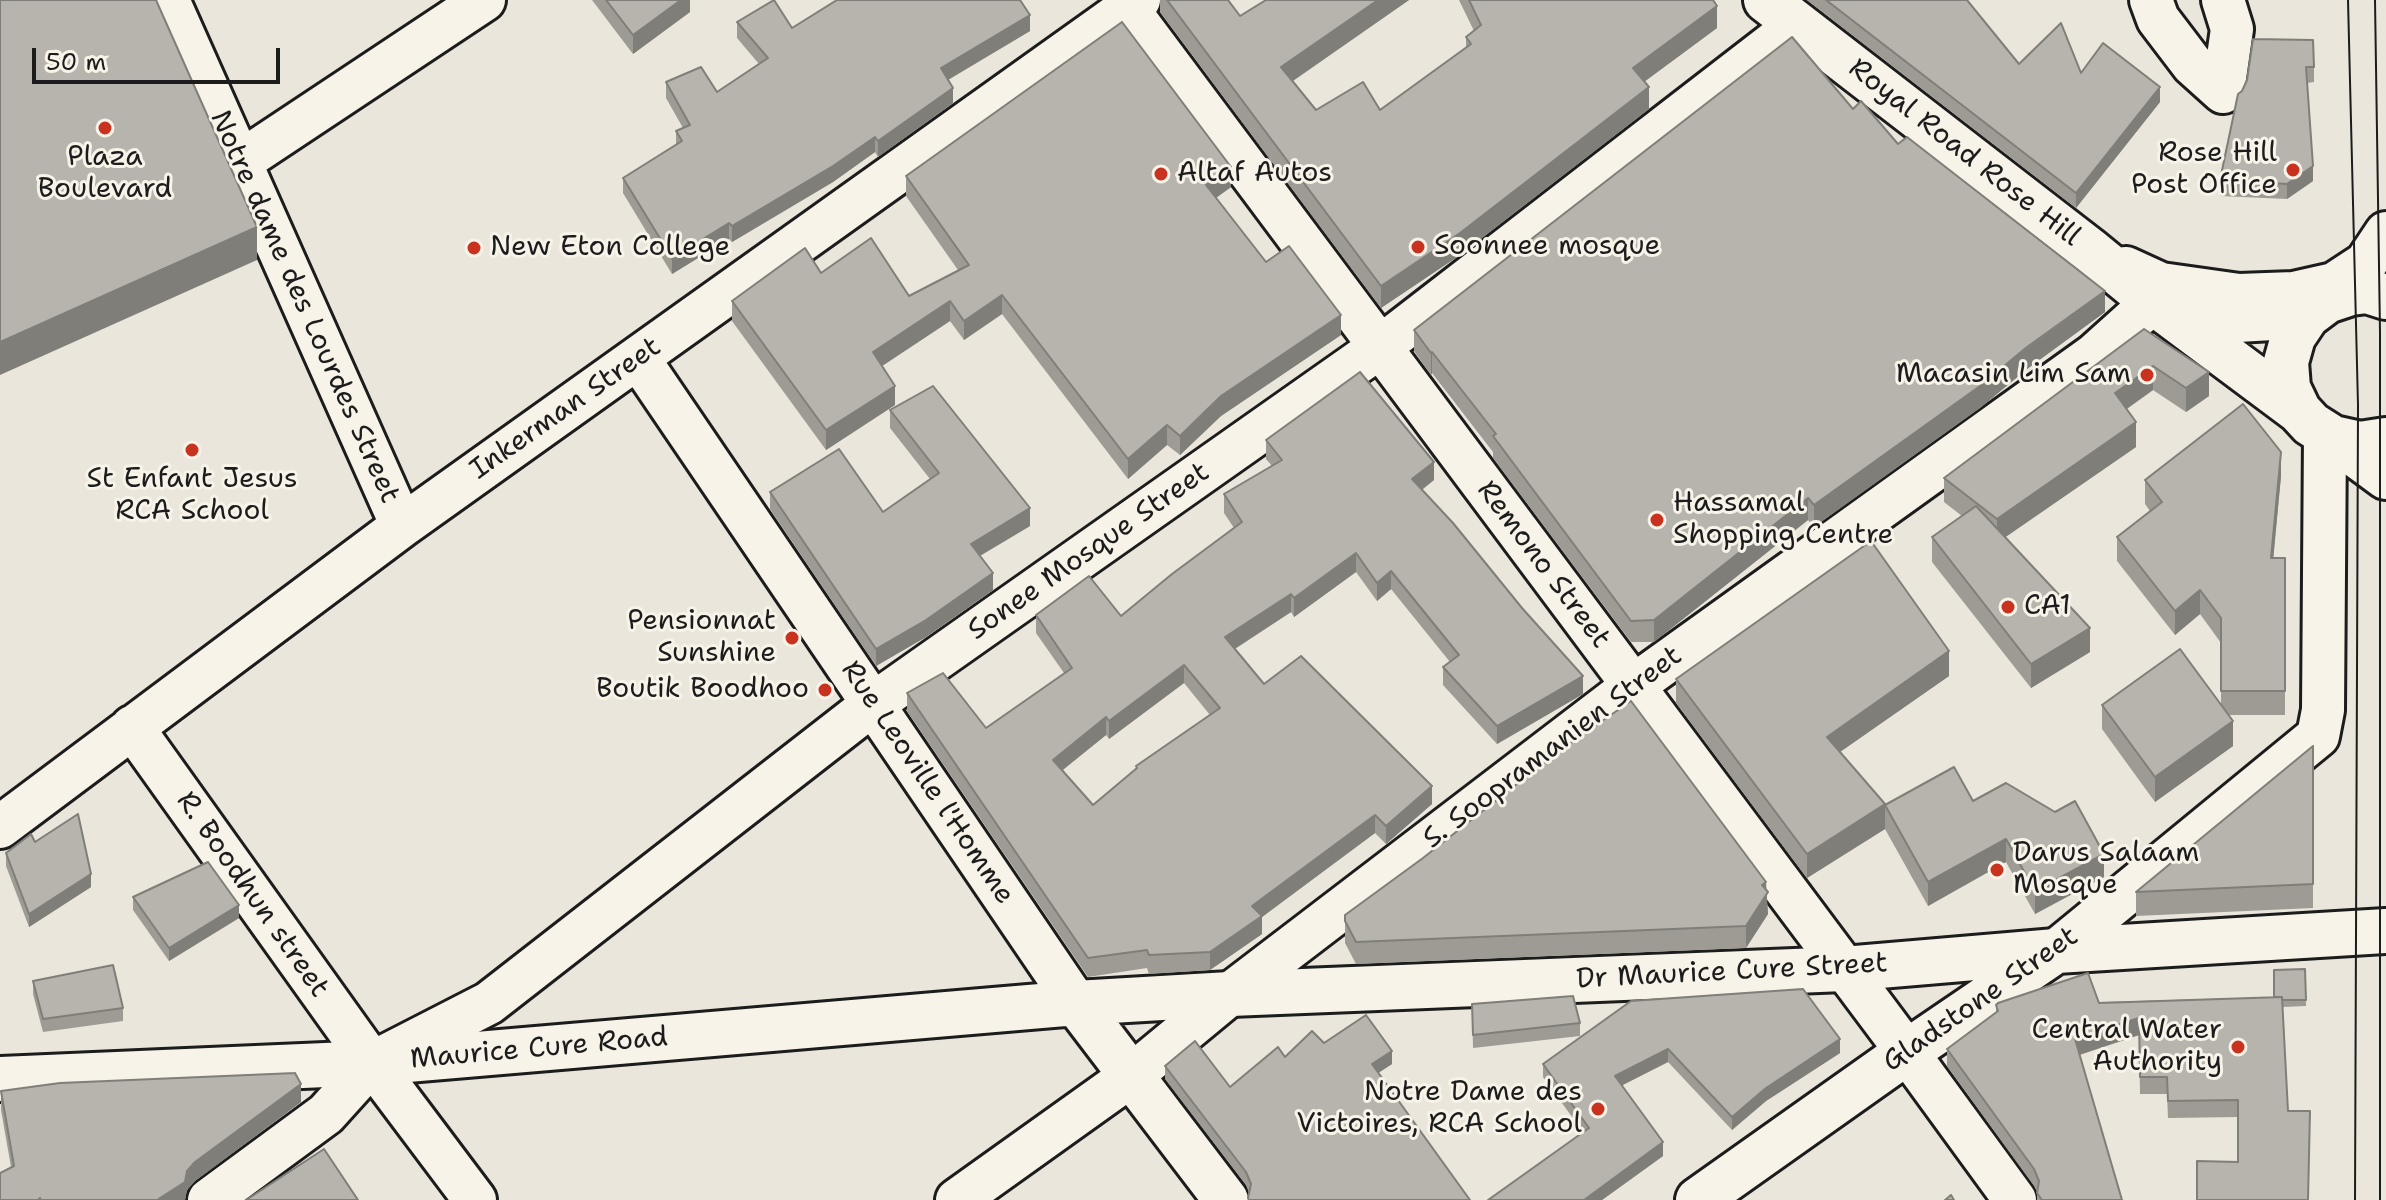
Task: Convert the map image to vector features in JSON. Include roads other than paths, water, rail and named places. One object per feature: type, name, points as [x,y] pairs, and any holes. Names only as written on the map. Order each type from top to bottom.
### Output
[{"type":"main road","name":"Royal Road Rose Hill","points":[[1776,7],[2157,304],[2386,477]]},
{"type":"main road","points":[[2380,285],[2327,301],[2307,316],[2293,337],[2286,362],[2288,388],[2319,428],[2360,444],[2386,440]]},
{"type":"main road","name":"Royal Road Rose Hill","points":[[2157,304],[2237,320],[2307,316]]},
{"type":"main road","name":"Dr Maurice Cure Street","points":[[1076,1003],[1844,969],[2056,951],[2386,931]]},
{"type":"main road","name":"Gladstone Street","points":[[1698,1200],[2056,951]]},
{"type":"main road","name":"Maurice Cure Road","points":[[0,1079],[372,1063],[1076,1003]]},
{"type":"main road","name":"Rue Leoville l'Homme","points":[[1076,1003],[1226,1200]]},
{"type":"street","name":"Notre dame des Lourdes Street","points":[[168,0],[402,526]]},
{"type":"street","points":[[240,162],[484,0]]},
{"type":"street","points":[[2151,0],[2158,19],[2184,53],[2223,92],[2232,29],[2223,0]]},
{"type":"street","name":"Remono Street","points":[[1133,4],[1380,347],[2015,1200]]},
{"type":"street","name":"Inkerman Street","points":[[0,827],[402,526],[1133,4]]},
{"type":"street","name":"Sonee Mosque Street","points":[[372,1063],[489,1003],[873,704],[1380,347],[1776,7]]},
{"type":"street","points":[[2092,252],[2161,284],[2239,295],[2294,293],[2334,284],[2366,263],[2386,233]]},
{"type":"street","name":"S. Soopramanien Street","points":[[957,1200],[1132,1075],[1230,994],[1633,686],[2094,355],[2157,304]]},
{"type":"street","name":"Rue Leoville l'Homme","points":[[638,358],[1076,1003]]},
{"type":"street","name":"Gladstone Street","points":[[2056,951],[2318,736],[2323,710],[2319,428]]},
{"type":"street","name":"R. Boodhun street","points":[[132,727],[372,1063],[475,1200]]},
{"type":"street","points":[[209,1200],[326,1114],[372,1063]]},
{"type":"tram line","points":[[2348,0],[2358,405],[2355,1200]]},
{"type":"tram line","points":[[2375,0],[2380,332],[2380,1200]]},
{"type":"place","name":"Plaza Boulevard","points":[[105,128]]},
{"type":"place","name":"Rose Hill Post Office","points":[[2293,170]]},
{"type":"place","name":"Altaf Autos","points":[[1161,174]]},
{"type":"place","name":"Soonnee mosque","points":[[1418,247]]},
{"type":"place","name":"New Eton College","points":[[474,248]]},
{"type":"place","name":"Macasin Lim Sam","points":[[2147,375]]},
{"type":"place","name":"St Enfant Jesus RCA School","points":[[192,450]]},
{"type":"place","name":"Hassamal Shopping Centre","points":[[1657,520]]},
{"type":"place","name":"CA1","points":[[2008,607]]},
{"type":"place","name":"Pensionnat Sunshine","points":[[792,638]]},
{"type":"place","name":"Boutik Boodhoo","points":[[825,690]]},
{"type":"place","name":"Darus Salaam Mosque","points":[[1997,870]]},
{"type":"place","name":"Central Water Authority","points":[[2238,1047]]},
{"type":"place","name":"Notre Dame des Victoires, RCA School","points":[[1598,1109]]}]
